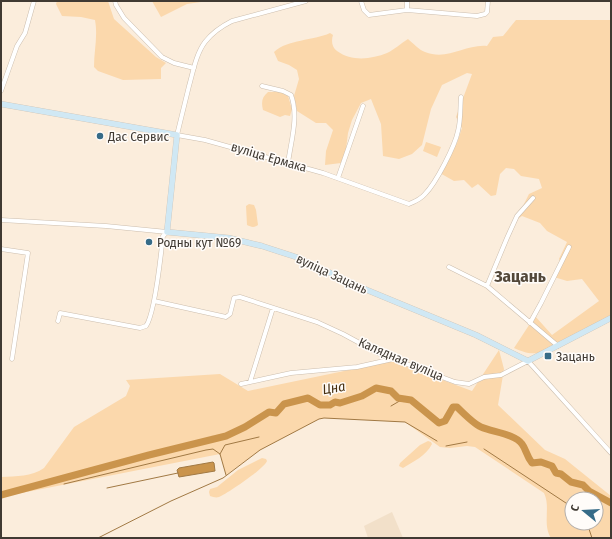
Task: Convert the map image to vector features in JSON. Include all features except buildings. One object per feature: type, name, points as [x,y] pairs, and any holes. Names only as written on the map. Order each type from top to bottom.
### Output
[{"type":"street","points":[[1,91],[17,46],[25,33],[34,1]]},
{"type":"street","points":[[115,1],[124,18],[162,57],[174,63],[194,68]]},
{"type":"street","points":[[58,321],[60,313],[144,328],[148,323],[154,301],[164,236],[167,232],[177,135],[194,68],[204,43],[222,26],[232,21],[306,1]]},
{"type":"street","points":[[361,1],[364,10],[369,15],[407,10],[477,16],[487,12],[488,1]]},
{"type":"street","points":[[407,1],[407,10]]},
{"type":"street","points":[[262,86],[283,91],[291,95],[294,104],[295,118],[288,163]]},
{"type":"street","name":"вуліца Ермака","points":[[1,104],[205,140],[338,178],[409,204],[424,195],[431,186],[456,139],[460,118],[461,97]]},
{"type":"street","points":[[338,178],[363,106]]},
{"type":"street","points":[[487,286],[518,216],[533,198]]},
{"type":"street","name":"вуліца Зацань","points":[[1,220],[106,226],[229,238],[296,256],[367,290],[476,335],[528,361],[611,453]]},
{"type":"street","points":[[530,323],[542,303],[569,247]]},
{"type":"street","points":[[1,249],[28,253],[12,360]]},
{"type":"street","points":[[449,266],[487,286],[558,346]]},
{"type":"street","name":"Калядная вуліца","points":[[154,301],[226,317],[230,314],[233,299],[237,296],[316,322],[343,334],[368,348],[454,382],[469,384],[484,377],[501,375],[528,361]]},
{"type":"street","points":[[250,382],[273,308]]},
{"type":"street","points":[[528,361],[611,318]]},
{"type":"street","points":[[241,384],[292,373],[357,367],[394,359]]},
{"type":"shaded area","points":[[57,1],[108,1],[114,19],[156,57],[166,63],[161,68],[161,79],[123,80],[98,71],[94,67],[96,38],[95,20],[81,17],[62,16],[56,4]]},
{"type":"shaded area","points":[[152,1],[208,1],[187,4],[161,17]]},
{"type":"shaded area","points":[[516,20],[611,20],[611,316],[538,353],[526,352],[514,348],[535,316],[552,335],[599,301],[582,279],[567,281],[554,277],[561,263],[559,259],[567,242],[547,231],[540,223],[522,216],[516,220],[529,194],[542,188],[539,179],[521,176],[514,169],[506,168],[500,174],[496,195],[491,196],[478,184],[472,188],[464,180],[454,181],[438,172],[457,143],[462,128],[456,117],[472,74],[467,73],[442,85],[431,109],[422,145],[412,154],[399,159],[383,156],[381,124],[371,99],[361,103],[352,120],[348,133],[346,149],[341,163],[325,165],[326,151],[333,130],[326,123],[316,123],[297,111],[294,96],[299,79],[297,70],[278,61],[274,52],[293,42],[316,38],[330,33],[333,35],[332,44],[334,48],[349,57],[375,57],[387,53],[408,39],[423,51],[441,55],[449,54],[471,47],[487,46],[493,37],[503,36]]},
{"type":"shaded area","points":[[268,92],[280,92],[288,96],[292,109],[290,116],[285,115],[280,117],[263,110],[262,100]]},
{"type":"shaded area","points":[[426,142],[441,147],[437,157],[423,151]]},
{"type":"shaded area","points":[[249,204],[254,205],[256,210],[258,225],[255,227],[247,225],[246,206]]},
{"type":"shaded area","points":[[499,350],[504,369],[498,405],[545,450],[565,459],[611,496],[611,538],[551,538],[547,527],[547,504],[544,493],[475,447],[440,447],[405,422],[319,419],[260,450],[226,475],[220,454],[1,497],[1,477],[29,475],[44,468],[74,427],[126,396],[130,386],[126,380],[220,374],[248,391],[392,361],[472,391]]},
{"type":"shaded area","points":[[428,441],[432,444],[423,455],[403,468],[399,466],[400,463],[420,445]]},
{"type":"shaded area","points":[[262,458],[266,459],[267,461],[265,464],[230,491],[219,497],[210,496],[210,489],[217,487],[238,470]]},
{"type":"shaded area","points":[[213,462],[215,471],[179,477],[177,470],[179,468]]},
{"type":"shaded area","points":[[392,512],[403,538],[368,538],[364,526]]},
{"type":"waterway","name":"Цна","points":[[1,495],[226,436],[245,427],[269,412],[276,413],[284,404],[308,398],[320,405],[330,405],[335,402],[340,403],[362,396],[376,388],[391,391],[398,398],[411,400],[439,423],[445,421],[453,407],[457,407],[478,426],[509,436],[519,441],[532,463],[541,462],[552,466],[556,473],[561,474],[571,482],[583,485],[589,491],[611,503]]},
{"type":"waterway","points":[[391,406],[403,399]]},
{"type":"waterway","points":[[98,538],[171,501],[223,478],[260,450],[319,419],[405,422],[437,441]]},
{"type":"waterway","points":[[220,454],[225,445],[259,437]]},
{"type":"waterway","points":[[446,446],[467,442]]},
{"type":"waterway","points":[[64,484],[213,449],[220,454],[226,475]]},
{"type":"waterway","points":[[484,449],[564,502]]},
{"type":"waterway","points":[[107,488],[178,473]]},
{"type":"waterway","points":[[590,531],[592,538]]},
{"type":"place","name":"Дас Сервис","points":[[100,136]]},
{"type":"place","name":"Родны кут №69","points":[[149,242]]},
{"type":"place","name":"Зацань","points":[[548,356]]},
{"type":"district","name":"Зацань","points":[[520,276]]}]
